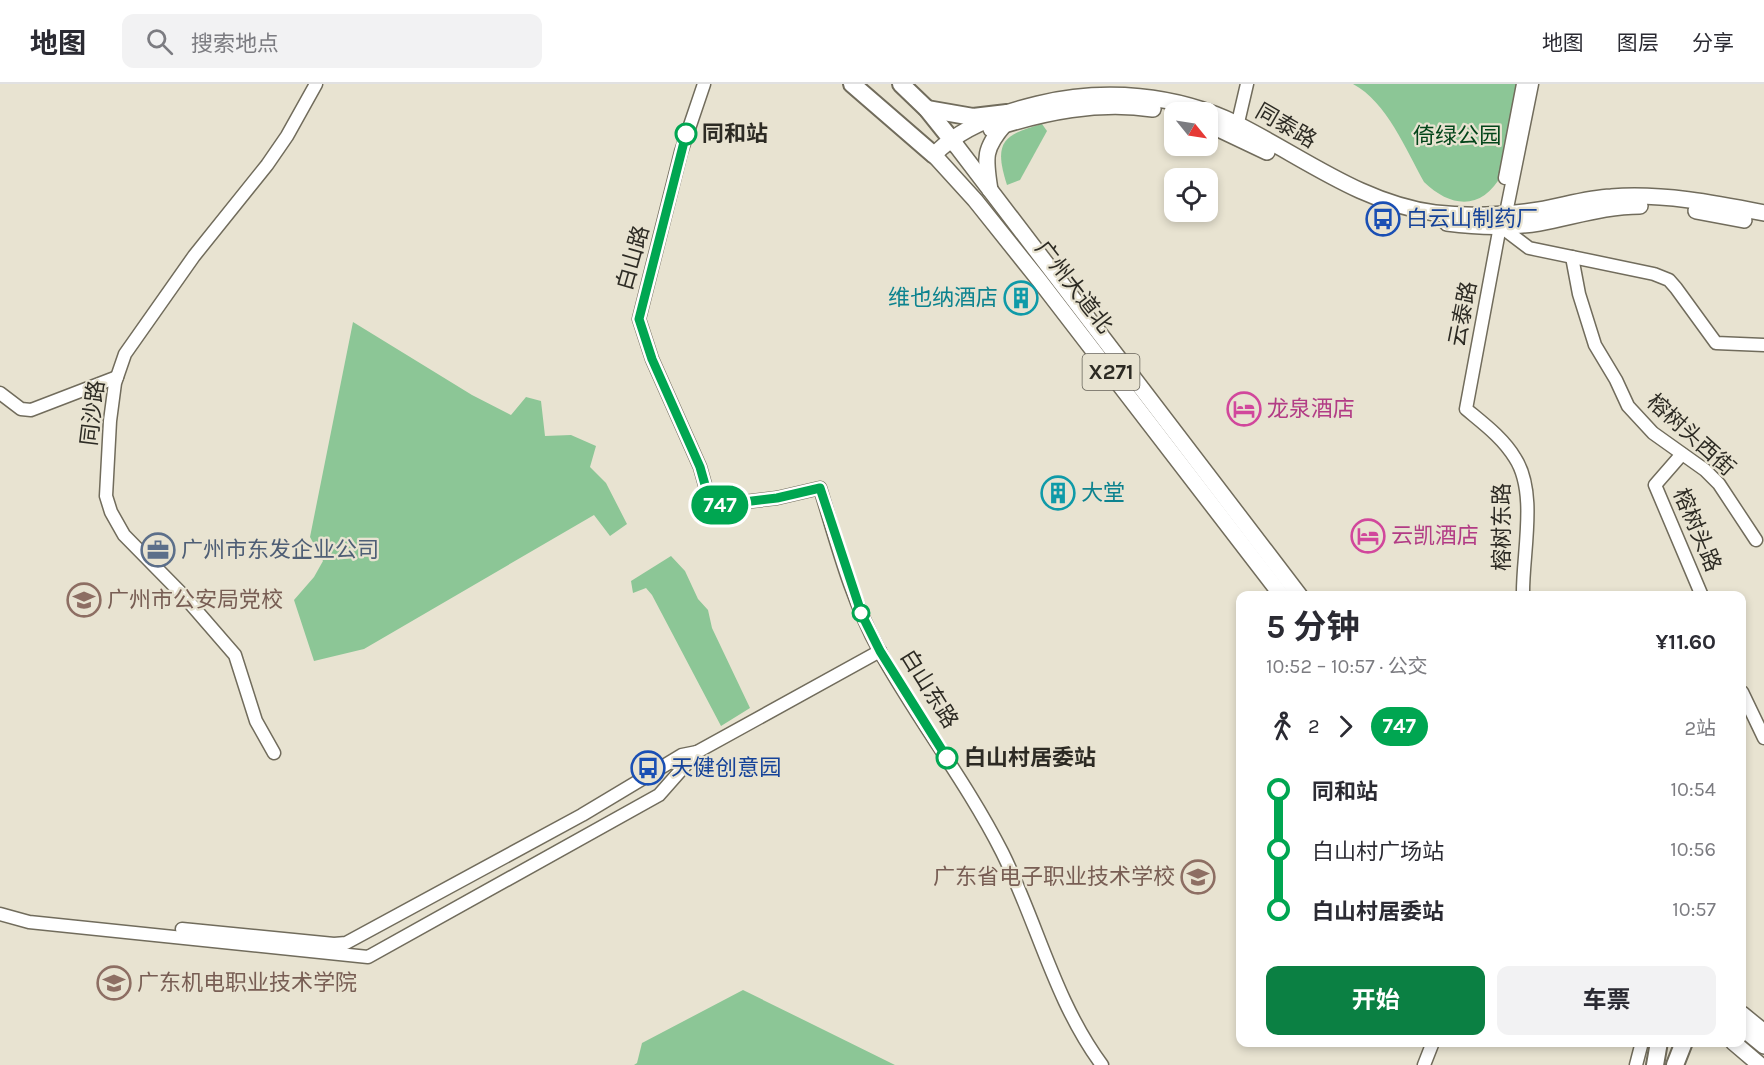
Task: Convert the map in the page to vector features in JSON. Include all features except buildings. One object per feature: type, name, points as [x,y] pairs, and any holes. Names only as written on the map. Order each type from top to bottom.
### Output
[{"type":"highway","name":"广州大道北","points":[[852,84],[934,155]]},
{"type":"highway","name":"广州大道北","points":[[901,84],[927,109],[953,140]]},
{"type":"highway","points":[[927,109],[973,117],[1006,118]]},
{"type":"highway","points":[[1655,1065],[1658,1047]]},
{"type":"highway","points":[[1675,1065],[1682,1047]]},
{"type":"main road","name":"同泰路","points":[[934,155],[953,140],[1006,118],[1083,96],[1126,96],[1196,108],[1340,192],[1377,208],[1438,222],[1501,218],[1600,198],[1629,196],[1693,200],[1764,213]]},
{"type":"main road","name":"同泰路","points":[[1006,118],[1093,106],[1142,107],[1164,111]]},
{"type":"main road","points":[[991,194],[986,153],[1006,118]]},
{"type":"main road","name":"同泰路","points":[[1218,126],[1236,130]]},
{"type":"main road","name":"广州大道北","points":[[953,140],[1045,275],[1278,591]]},
{"type":"main road","name":"广州大道北","points":[[934,155],[1045,275],[1296,591]]},
{"type":"main road","name":"同泰路","points":[[1501,218],[1534,223],[1596,210],[1634,206],[1688,210],[1764,224]]},
{"type":"main road","points":[[1746,1017],[1764,1032]]},
{"type":"main road","points":[[1746,1031],[1764,1046]]},
{"type":"main road","points":[[1746,1043],[1764,1057]]},
{"type":"main road","points":[[1738,1047],[1760,1065]]},
{"type":"street","name":"同沙路","points":[[274,753],[256,721],[235,655],[183,595],[124,535],[111,512],[106,496],[110,421],[117,377],[125,354],[147,320],[267,165],[287,136],[316,84]]},
{"type":"street","name":"白山路","points":[[704,84],[681,152],[639,319],[652,359],[700,467],[711,506],[777,498],[820,488]]},
{"type":"street","points":[[1236,130],[1247,84]]},
{"type":"street","points":[[1501,218],[1523,84]]},
{"type":"street","points":[[1501,218],[1532,84]]},
{"type":"street","points":[[1501,218],[1529,248],[1654,274],[1669,280],[1716,343],[1764,345]]},
{"type":"street","name":"云泰路","points":[[1467,409],[1501,218]]},
{"type":"street","name":"榕树头西街","points":[[1572,257],[1579,294],[1595,345],[1616,380],[1628,406],[1653,433],[1705,470],[1719,484],[1756,540]]},
{"type":"street","points":[[0,393],[21,409],[31,410],[117,377]]},
{"type":"street","name":"榕树东路","points":[[1467,409],[1503,443],[1515,458],[1524,479],[1527,504],[1523,591]]},
{"type":"street","name":"榕树头路","points":[[1682,454],[1655,485],[1700,591]]},
{"type":"street","name":"白山东路","points":[[820,488],[851,586],[880,651],[996,841],[1027,904],[1075,1025],[1102,1065]]},
{"type":"street","points":[[0,905],[25,914],[334,945],[346,943],[572,820],[682,755],[697,752],[880,651]]},
{"type":"street","points":[[1746,700],[1764,738]]},
{"type":"street","points":[[0,914],[29,922],[368,957],[659,795],[697,752]]},
{"type":"street","points":[[1424,1065],[1431,1047]]},
{"type":"street","points":[[1636,1065],[1641,1047]]},
{"type":"green space","name":"倚绿公园","points":[[1353,84],[1520,84],[1502,174],[1486,194],[1466,202],[1456,201],[1435,191],[1424,182],[1386,114],[1365,92]]},
{"type":"green space","points":[[1042,124],[1047,131],[1020,180],[1007,185],[1001,160],[1004,143],[1017,132]]},
{"type":"green space","points":[[353,322],[472,395],[511,415],[526,397],[541,401],[545,436],[571,435],[596,446],[590,467],[606,483],[627,524],[610,536],[594,515],[364,649],[314,661],[294,600],[314,577],[323,561],[310,537]]},
{"type":"green space","points":[[671,556],[685,571],[698,599],[708,610],[712,628],[750,708],[721,726],[652,595],[646,588],[633,593],[631,581]]},
{"type":"green space","points":[[743,990],[895,1065],[634,1065],[637,1063],[642,1043]]},
{"type":"bus line","name":"747","points":[[686,134],[639,319],[652,359],[700,467],[711,506],[777,498],[820,488],[862,615],[880,651],[947,758]]},
{"type":"place","name":"同和站","points":[[686,134]]},
{"type":"place","name":"白云山制药厂","points":[[1383,219]]},
{"type":"place","name":"维也纳酒店","points":[[1021,298]]},
{"type":"place","name":"龙泉酒店","points":[[1244,409]]},
{"type":"place","name":"大堂","points":[[1058,493]]},
{"type":"place","name":"云凯酒店","points":[[1368,536]]},
{"type":"place","name":"广州市东发企业公司","points":[[158,550]]},
{"type":"place","name":"广州市公安局党校","points":[[84,600]]},
{"type":"place","name":"白山村居委站","points":[[947,758]]},
{"type":"place","name":"天健创意园","points":[[648,768]]},
{"type":"place","name":"广东省电子职业技术学校","points":[[1198,877]]},
{"type":"place","name":"广东机电职业技术学院","points":[[114,983]]}]
